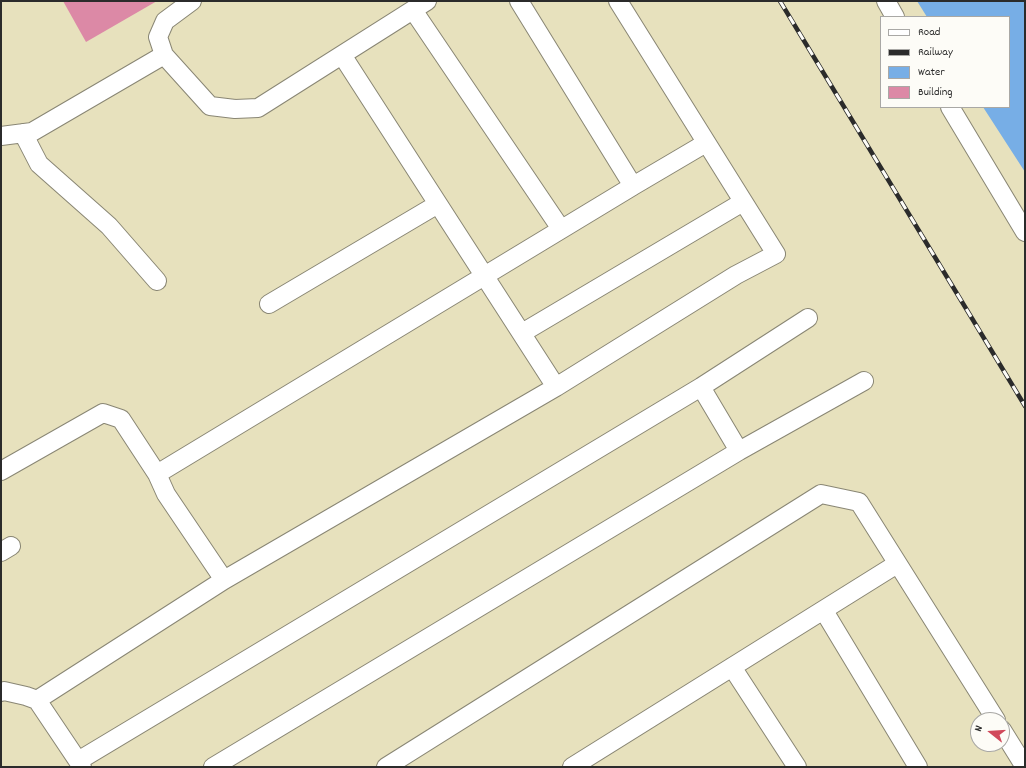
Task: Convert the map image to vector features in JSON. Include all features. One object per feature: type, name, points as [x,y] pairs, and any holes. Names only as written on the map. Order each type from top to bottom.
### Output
[{"type":"street","points":[[192,1],[165,21],[158,37],[164,55],[210,106],[235,109],[258,108],[420,5],[561,229]]},
{"type":"street","points":[[520,1],[633,186]]},
{"type":"street","points":[[37,700],[224,580],[556,387],[736,275],[776,254],[618,1]]},
{"type":"street","points":[[886,1],[894,16]]},
{"type":"street","points":[[1,136],[32,132],[164,55]]},
{"type":"street","points":[[342,55],[556,387]]},
{"type":"street","points":[[951,108],[1025,232]]},
{"type":"street","points":[[22,133],[39,164],[109,226],[157,281]]},
{"type":"street","points":[[157,474],[561,229],[706,143]]},
{"type":"street","points":[[522,333],[743,202]]},
{"type":"street","points":[[269,304],[438,204]]},
{"type":"street","points":[[1,692],[4,691],[37,700],[80,764],[700,386],[808,318]]},
{"type":"street","points":[[213,767],[739,451],[864,381]]},
{"type":"street","points":[[700,386],[739,451]]},
{"type":"street","points":[[1,471],[102,413],[121,419],[157,474],[166,494],[224,580]]},
{"type":"street","points":[[386,767],[821,494],[859,502],[991,712]]},
{"type":"street","points":[[572,767],[897,564]]},
{"type":"street","points":[[824,610],[918,767]]},
{"type":"street","points":[[732,667],[797,767]]},
{"type":"street","points":[[1010,743],[1025,766]]},
{"type":"water","points":[[917,1],[1025,1],[1025,172],[984,108],[1010,108],[1010,16],[926,16]]},
{"type":"building","points":[[63,1],[157,1],[86,42]]},
{"type":"railway","points":[[780,1],[1025,406]]}]
